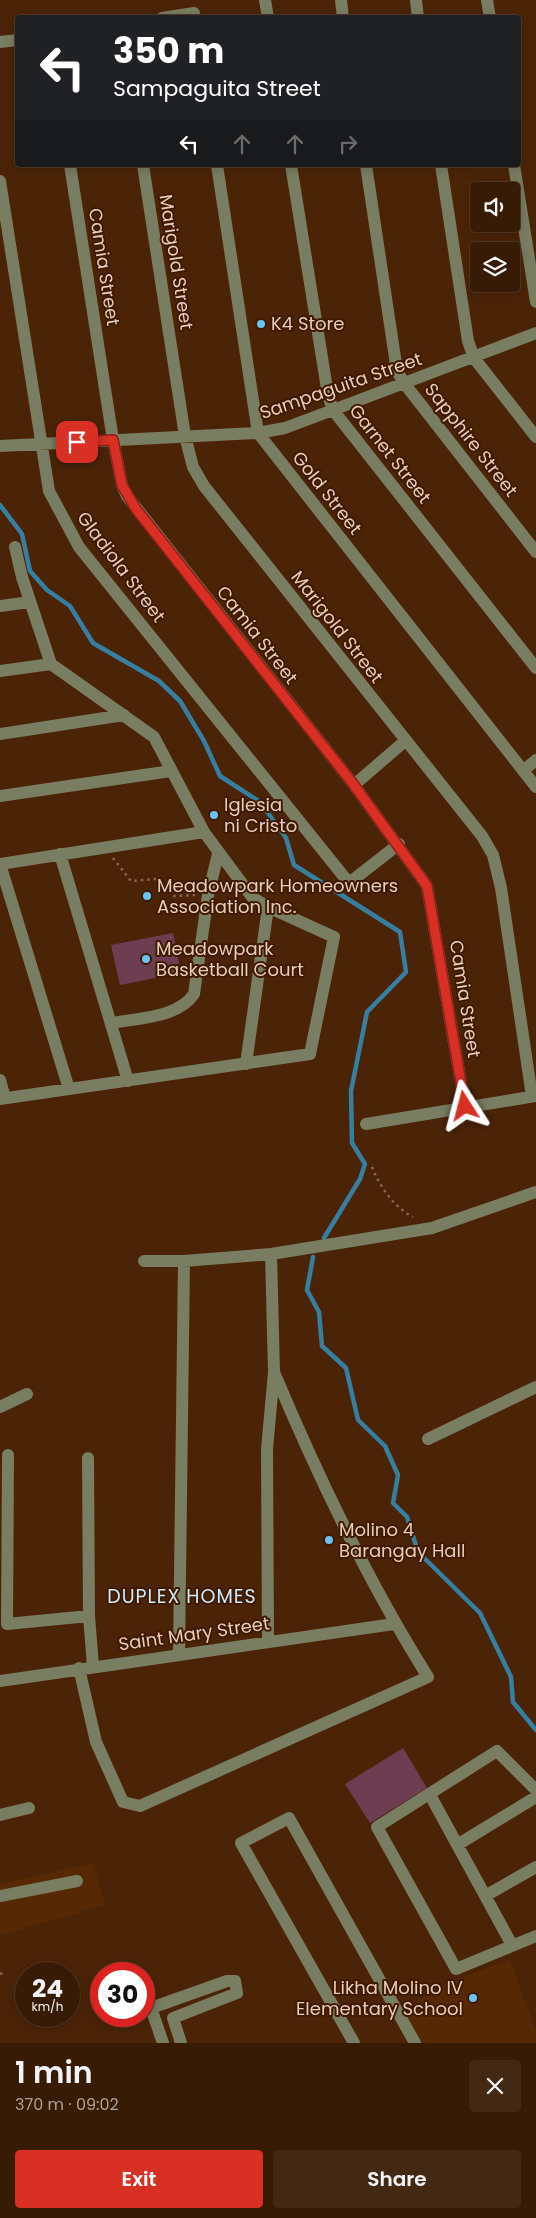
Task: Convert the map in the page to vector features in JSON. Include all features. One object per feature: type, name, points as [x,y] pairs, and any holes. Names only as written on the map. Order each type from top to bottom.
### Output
[{"type":"street","points":[[265,0],[268,15]]},
{"type":"street","points":[[341,0],[344,15]]},
{"type":"street","points":[[416,0],[418,15]]},
{"type":"street","points":[[487,0],[490,15]]},
{"type":"street","points":[[174,15],[194,10]]},
{"type":"street","points":[[0,42],[15,40]]},
{"type":"street","name":"Camia Street","points":[[70,167],[113,440],[122,485],[136,509],[354,785],[399,844],[427,886],[465,1106]]},
{"type":"street","name":"Marigold Street","points":[[143,167],[185,436],[193,467],[204,486],[482,836],[493,854],[501,888],[534,1096]]},
{"type":"street","name":"Gold Street","points":[[217,167],[258,434],[536,787]]},
{"type":"street","name":"Garnet Street","points":[[291,167],[328,395],[334,410],[536,668]]},
{"type":"street","name":"Sapphire Street","points":[[366,167],[397,371],[404,383],[536,552]]},
{"type":"street","points":[[441,167],[468,341],[474,358],[536,437]]},
{"type":"street","points":[[514,167],[536,302]]},
{"type":"street","name":"Gladiola Street","points":[[0,181],[49,492],[79,547],[349,883],[399,844]]},
{"type":"street","name":"Sampaguita Street","points":[[0,446],[258,434],[285,428],[536,333]]},
{"type":"street","points":[[0,1080],[3,1099],[310,1054],[334,937],[268,907],[252,897],[218,854],[204,832],[154,737],[51,664],[30,602],[15,547]]},
{"type":"street","points":[[0,606],[30,602]]},
{"type":"street","points":[[0,671],[51,664]]},
{"type":"street","points":[[0,734],[124,716]]},
{"type":"street","points":[[354,785],[405,741]]},
{"type":"street","points":[[524,770],[536,760]]},
{"type":"street","points":[[0,796],[171,771]]},
{"type":"street","points":[[69,1089],[0,864],[204,832]]},
{"type":"street","points":[[60,854],[128,1081]]},
{"type":"street","points":[[112,1023],[177,1010],[188,1004],[194,994],[208,895],[218,854]]},
{"type":"street","points":[[246,1064],[268,907]]},
{"type":"street","points":[[366,1124],[534,1096]]},
{"type":"street","points":[[144,1261],[184,1261],[271,1254],[432,1228],[536,1192]]},
{"type":"street","points":[[268,1642],[267,1448],[274,1372],[271,1254]]},
{"type":"street","points":[[179,1654],[184,1261]]},
{"type":"street","points":[[80,1668],[100,1750],[123,1802],[140,1806],[428,1677],[394,1624],[312,1463],[274,1372]]},
{"type":"street","points":[[428,1439],[536,1387]]},
{"type":"street","points":[[0,1407],[26,1394]]},
{"type":"street","points":[[8,1455],[7,1624],[89,1616]]},
{"type":"street","points":[[88,1458],[89,1616],[93,1666]]},
{"type":"street","name":"Saint Mary Street","points":[[0,1681],[93,1666],[394,1624]]},
{"type":"street","points":[[536,1790],[498,1751],[377,1827],[456,1969],[536,1936]]},
{"type":"street","points":[[430,1795],[512,1945]]},
{"type":"street","points":[[457,1845],[536,1797]]},
{"type":"street","points":[[0,1815],[29,1808]]},
{"type":"street","points":[[354,2043],[241,1843],[289,1818],[415,2043]]},
{"type":"street","points":[[485,1896],[536,1867]]},
{"type":"street","points":[[0,1896],[77,1880]]},
{"type":"street","points":[[163,2043],[151,2008],[227,1981],[235,1981],[237,1993],[174,2018],[181,2043]]},
{"type":"path","points":[[105,847],[131,881],[154,879],[174,896],[208,895]]},
{"type":"path","points":[[372,1167],[390,1197],[404,1212],[432,1228]]},
{"type":"shaded area","name":"Meadowpark Basketball Court","points":[[173,933],[181,973],[120,985],[111,945]]},
{"type":"shaded area","points":[[403,1748],[427,1788],[370,1823],[345,1784]]},
{"type":"shaded area","points":[[93,1863],[105,1905],[0,1935],[0,1884]]},
{"type":"shaded area","name":"Likha Molino IV Elementary School","points":[[510,1959],[536,2031],[536,2043],[421,2043],[402,2011],[443,1985]]},
{"type":"waterway","points":[[0,505],[22,534],[30,571],[47,590],[70,606],[93,643],[159,681],[180,701],[204,741],[220,776],[260,802],[286,838],[294,865],[400,932],[406,972],[367,1012],[351,1091],[352,1143],[365,1164],[360,1179],[324,1238]]},
{"type":"waterway","points":[[313,1257],[307,1290],[319,1312],[322,1346],[346,1368],[358,1420],[385,1446],[398,1475],[393,1503],[407,1517],[418,1552],[480,1613],[511,1677],[513,1702],[536,1730]]},
{"type":"place","name":"K4 Store","points":[[261,324]]},
{"type":"place","name":"Iglesia ni Cristo","points":[[214,815]]},
{"type":"place","name":"Meadowpark Homeowners Association Inc.","points":[[147,896]]},
{"type":"place","name":"Meadowpark Basketball Court","points":[[146,959]]},
{"type":"place","name":"Molino 4 Barangay Hall","points":[[329,1540]]},
{"type":"place","name":"Likha Molino IV Elementary School","points":[[473,1998]]},
{"type":"district","name":"DUPLEX HOMES","points":[[182,1596]]},
{"type":"route","points":[[77,442],[113,440],[122,485],[136,509],[354,785],[399,844],[427,886],[436,928],[465,1106]]}]
